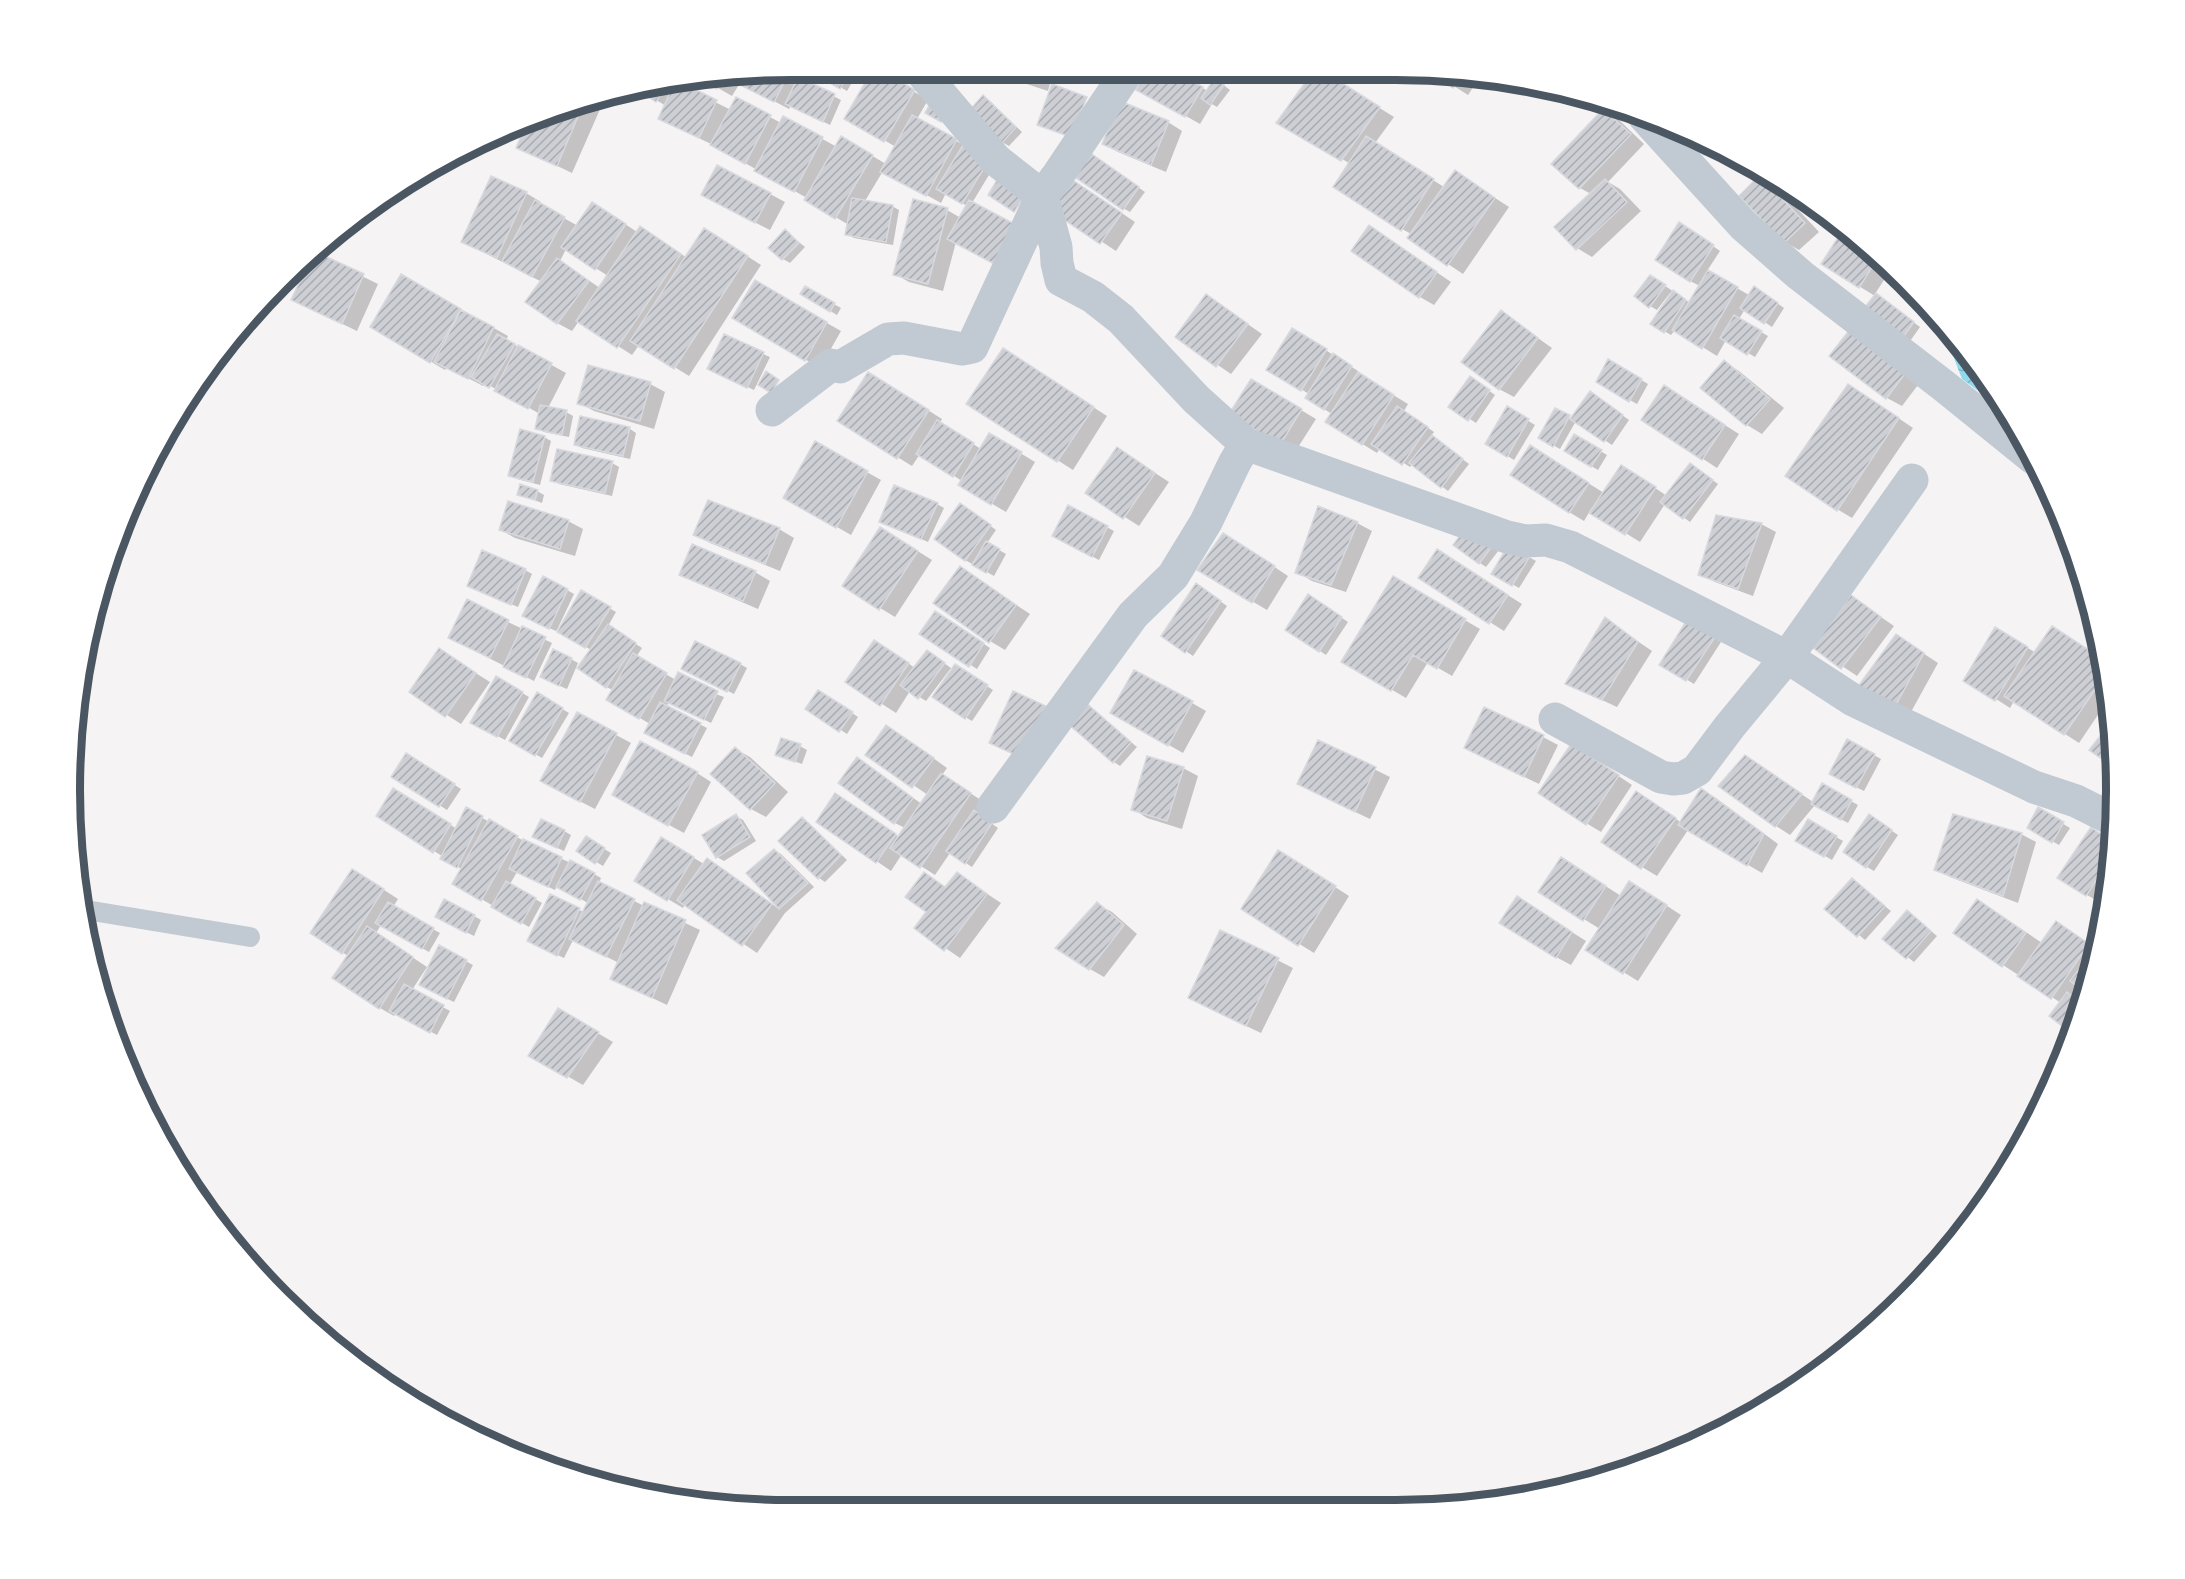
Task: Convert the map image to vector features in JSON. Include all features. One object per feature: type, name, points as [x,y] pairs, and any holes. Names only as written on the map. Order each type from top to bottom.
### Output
[{"type":"street","points":[[928,80],[996,160],[1042,195],[1056,248],[1061,280],[1093,297],[1121,319],[1196,399],[1246,444],[1507,537],[1526,542],[1546,540],[1570,547],[1787,657],[1853,700],[2034,787],[2105,810]]},
{"type":"street","points":[[772,410],[831,365],[840,367],[888,339],[904,338],[962,350],[972,347],[1042,195],[1122,80]]},
{"type":"street","points":[[1657,130],[1743,225],[1800,275],[2014,443]]},
{"type":"street","points":[[993,807],[1133,615],[1173,576],[1206,522],[1246,444]]},
{"type":"street","points":[[1555,719],[1661,777],[1683,778],[1696,770],[1787,657],[1912,480]]},
{"type":"lane","points":[[90,911],[250,937]]},
{"type":"water","points":[[1949,345],[1988,398],[1962,379]]},
{"type":"building","points":[[785,80],[774,102],[738,84],[743,81]]},
{"type":"building","points":[[797,80],[805,80],[835,94],[823,122],[785,104]]},
{"type":"building","points":[[825,80],[845,80],[840,89]]},
{"type":"building","points":[[867,80],[898,80],[915,90],[884,142],[844,119]]},
{"type":"building","points":[[1142,80],[1191,80],[1203,87],[1185,117],[1136,90]]},
{"type":"building","points":[[1214,80],[1224,85],[1210,105],[1201,98]]},
{"type":"building","points":[[1307,80],[1337,80],[1380,107],[1341,161],[1276,123]]},
{"type":"building","points":[[1443,81],[1457,83],[1453,88]]},
{"type":"building","points":[[721,83],[717,89],[709,85]]},
{"type":"building","points":[[1052,84],[1087,97],[1071,137],[1037,125]]},
{"type":"building","points":[[690,87],[717,100],[699,138],[658,119],[671,90]]},
{"type":"building","points":[[663,91],[656,102],[645,95]]},
{"type":"building","points":[[983,95],[1016,127],[1001,144],[968,112]]},
{"type":"building","points":[[736,97],[771,115],[745,164],[710,145]]},
{"type":"building","points":[[1120,101],[1169,121],[1151,165],[1102,144]]},
{"type":"building","points":[[931,102],[948,112],[941,122],[925,113]]},
{"type":"building","points":[[580,111],[557,166],[516,148],[523,132]]},
{"type":"building","points":[[1602,111],[1606,112],[1631,134],[1579,189],[1551,164]]},
{"type":"building","points":[[912,115],[957,139],[926,196],[880,172]]},
{"type":"building","points":[[783,116],[823,137],[794,192],[754,171]]},
{"type":"building","points":[[841,136],[873,155],[835,219],[804,200]]},
{"type":"building","points":[[1366,136],[1434,179],[1401,231],[1333,187]]},
{"type":"building","points":[[1689,144],[1707,152],[1704,155]]},
{"type":"building","points":[[963,145],[989,160],[962,204],[936,189]]},
{"type":"building","points":[[1089,152],[1139,187],[1123,210],[1072,175]]},
{"type":"building","points":[[717,165],[771,193],[755,223],[701,195]]},
{"type":"building","points":[[1455,170],[1495,198],[1447,266],[1407,238]]},
{"type":"building","points":[[1000,175],[1028,191],[1014,212],[988,195]]},
{"type":"building","points":[[491,176],[527,192],[497,258],[461,242]]},
{"type":"building","points":[[1068,177],[1122,213],[1100,244],[1047,208]]},
{"type":"building","points":[[1757,178],[1772,188],[1805,223],[1784,243],[1739,196]]},
{"type":"building","points":[[1605,179],[1627,202],[1576,250],[1554,227]]},
{"type":"building","points":[[852,198],[893,205],[886,242],[845,235]]},
{"type":"building","points":[[913,199],[948,208],[928,284],[893,275]]},
{"type":"building","points":[[535,200],[565,217],[532,277],[502,261]]},
{"type":"building","points":[[969,200],[1022,228],[1000,267],[947,239]]},
{"type":"building","points":[[592,202],[626,224],[595,270],[561,247]]},
{"type":"building","points":[[1679,222],[1714,245],[1690,282],[1655,260]]},
{"type":"building","points":[[1369,225],[1437,272],[1419,298],[1351,251]]},
{"type":"building","points":[[640,226],[681,254],[617,348],[576,321]]},
{"type":"building","points":[[704,228],[748,256],[674,369],[630,341]]},
{"type":"building","points":[[785,229],[799,243],[782,260],[768,248]]},
{"type":"building","points":[[1839,235],[1874,265],[1859,288],[1821,264]]},
{"type":"building","points":[[322,255],[364,274],[342,324],[291,300],[305,271]]},
{"type":"building","points":[[557,258],[589,281],[557,324],[525,302]]},
{"type":"building","points":[[1708,270],[1738,287],[1702,349],[1672,330]]},
{"type":"building","points":[[401,274],[461,309],[430,363],[370,327]]},
{"type":"building","points":[[1650,275],[1666,285],[1649,308],[1634,296]]},
{"type":"building","points":[[755,280],[827,322],[805,361],[732,318]]},
{"type":"building","points":[[805,286],[835,303],[830,312],[800,294]]},
{"type":"building","points":[[1754,286],[1778,303],[1764,324],[1740,308]]},
{"type":"building","points":[[1673,290],[1686,300],[1664,333],[1650,324]]},
{"type":"building","points":[[1876,293],[1914,322],[1900,342],[1861,312]]},
{"type":"building","points":[[1206,294],[1248,324],[1216,367],[1175,337]]},
{"type":"building","points":[[461,310],[494,327],[468,379],[434,362]]},
{"type":"building","points":[[1501,310],[1538,338],[1499,390],[1461,362]]},
{"type":"building","points":[[1734,315],[1762,331],[1747,355],[1720,338]]},
{"type":"building","points":[[1292,328],[1327,349],[1301,391],[1266,370]]},
{"type":"building","points":[[1851,328],[1907,371],[1886,399],[1829,356]]},
{"type":"building","points":[[497,334],[515,344],[489,388],[471,377]]},
{"type":"building","points":[[724,334],[764,352],[747,388],[707,369]]},
{"type":"building","points":[[518,345],[552,363],[528,409],[494,391]]},
{"type":"building","points":[[1003,348],[1094,407],[1057,462],[966,404]]},
{"type":"building","points":[[1333,353],[1352,366],[1324,410],[1305,398]]},
{"type":"building","points":[[1608,359],[1642,379],[1629,402],[1596,382]]},
{"type":"building","points":[[1724,360],[1770,399],[1746,426],[1700,388]]},
{"type":"building","points":[[588,365],[651,382],[640,421],[577,404]]},
{"type":"building","points":[[766,371],[779,380],[771,393],[758,385]]},
{"type":"building","points":[[868,372],[929,410],[897,459],[837,421]]},
{"type":"building","points":[[1358,372],[1394,395],[1362,445],[1325,422]]},
{"type":"building","points":[[1470,376],[1490,390],[1468,421],[1448,407]]},
{"type":"building","points":[[1251,379],[1302,409],[1280,445],[1229,414]]},
{"type":"building","points":[[1848,384],[1899,418],[1837,511],[1785,476]]},
{"type":"building","points":[[1664,385],[1725,425],[1702,460],[1641,420]]},
{"type":"building","points":[[1590,391],[1623,415],[1604,442],[1570,419]]},
{"type":"building","points":[[540,405],[567,410],[562,435],[535,429]]},
{"type":"building","points":[[1397,406],[1428,427],[1402,465],[1371,444]]},
{"type":"building","points":[[1507,406],[1529,419],[1507,457],[1485,444]]},
{"type":"building","points":[[1555,408],[1570,415],[1553,447],[1538,438]]},
{"type":"building","points":[[580,416],[630,427],[623,456],[574,445]]},
{"type":"building","points":[[937,420],[974,443],[953,477],[916,454]]},
{"type":"building","points":[[520,429],[545,436],[533,482],[508,476]]},
{"type":"building","points":[[989,433],[1022,452],[991,505],[958,485]]},
{"type":"building","points":[[1574,434],[1602,450],[1591,467],[1564,451]]},
{"type":"building","points":[[1432,435],[1463,459],[1441,488],[1409,463]]},
{"type":"building","points":[[815,441],[868,471],[836,528],[783,498]]},
{"type":"building","points":[[1530,445],[1589,483],[1569,513],[1510,475]]},
{"type":"building","points":[[1117,447],[1155,473],[1123,519],[1085,493]]},
{"type":"building","points":[[557,449],[613,461],[605,493],[550,481]]},
{"type":"building","points":[[1690,463],[1713,480],[1683,519],[1660,502]]},
{"type":"building","points":[[1621,465],[1656,487],[1625,535],[1589,513]]},
{"type":"building","points":[[520,484],[538,490],[535,500],[517,495]]},
{"type":"building","points":[[894,485],[938,503],[921,539],[879,522]]},
{"type":"building","points":[[708,500],[780,528],[765,564],[693,535]]},
{"type":"building","points":[[508,501],[569,520],[560,549],[499,530]]},
{"type":"building","points":[[960,503],[991,525],[965,561],[934,539]]},
{"type":"building","points":[[1068,505],[1108,526],[1092,557],[1052,536]]},
{"type":"building","points":[[1318,506],[1358,522],[1331,585],[1295,573]]},
{"type":"building","points":[[1716,515],[1762,523],[1738,589],[1698,575]]},
{"type":"building","points":[[1468,525],[1493,545],[1479,564],[1453,545]]},
{"type":"building","points":[[880,527],[918,551],[879,610],[842,586]]},
{"type":"building","points":[[1223,533],[1275,566],[1252,603],[1197,570]]},
{"type":"building","points":[[986,541],[1000,549],[986,573],[972,565]]},
{"type":"building","points":[[692,544],[756,571],[743,601],[679,575]]},
{"type":"building","points":[[1509,544],[1530,556],[1512,586],[1491,574]]},
{"type":"building","points":[[1437,549],[1508,595],[1489,624],[1418,578]]},
{"type":"building","points":[[482,550],[526,569],[511,605],[467,586]]},
{"type":"building","points":[[960,566],[1016,605],[989,643],[933,603]]},
{"type":"building","points":[[543,576],[568,589],[549,629],[522,616]]},
{"type":"building","points":[[1393,576],[1466,619],[1437,669],[1413,655],[1391,691],[1341,662]]},
{"type":"building","points":[[1196,583],[1221,601],[1185,653],[1161,636]]},
{"type":"building","points":[[581,590],[611,607],[585,648],[557,632]]},
{"type":"building","points":[[1308,594],[1342,617],[1319,652],[1285,630]]},
{"type":"building","points":[[1851,595],[1881,617],[1841,669],[1812,647]]},
{"type":"building","points":[[467,599],[509,620],[490,658],[448,638]]},
{"type":"building","points":[[935,611],[984,643],[969,667],[919,634]]},
{"type":"building","points":[[1605,617],[1638,642],[1602,700],[1565,684]]},
{"type":"building","points":[[1687,620],[1715,637],[1686,681],[1659,665]]},
{"type":"building","points":[[608,624],[636,643],[606,688],[577,668]]},
{"type":"building","points":[[522,626],[546,637],[526,678],[503,667]]},
{"type":"building","points":[[2052,626],[2092,652],[2097,686],[2064,735],[2004,696]]},
{"type":"building","points":[[1995,627],[2028,647],[1995,701],[1963,681]]},
{"type":"building","points":[[1896,634],[1924,653],[1891,714],[1854,692]]},
{"type":"building","points":[[874,640],[909,663],[880,706],[845,682]]},
{"type":"building","points":[[695,641],[741,663],[727,692],[681,669]]},
{"type":"building","points":[[439,648],[476,673],[445,717],[409,692]]},
{"type":"building","points":[[553,649],[572,658],[559,686],[540,677]]},
{"type":"building","points":[[927,650],[945,663],[918,699],[900,685]]},
{"type":"building","points":[[633,653],[667,673],[639,719],[606,700]]},
{"type":"building","points":[[955,664],[988,685],[965,719],[932,697]]},
{"type":"building","points":[[1134,670],[1193,701],[1168,746],[1110,713]]},
{"type":"building","points":[[678,672],[718,691],[704,720],[664,701]]},
{"type":"building","points":[[496,676],[523,692],[497,737],[470,723]]},
{"type":"building","points":[[818,690],[853,712],[839,732],[805,709]]},
{"type":"building","points":[[1013,691],[1046,706],[1022,758],[989,743]]},
{"type":"building","points":[[537,692],[563,708],[535,756],[509,741]]},
{"type":"building","points":[[660,702],[701,723],[685,754],[644,733]]},
{"type":"building","points":[[1085,702],[1131,742],[1113,763],[1066,722]]},
{"type":"building","points":[[1484,707],[1544,735],[1524,777],[1464,748]]},
{"type":"building","points":[[577,712],[617,733],[580,802],[540,781]]},
{"type":"building","points":[[886,725],[934,758],[912,788],[865,755]]},
{"type":"building","points":[[2103,732],[2105,761],[2089,750]]},
{"type":"building","points":[[781,738],[801,744],[795,762],[775,755]]},
{"type":"building","points":[[1847,739],[1875,754],[1856,788],[1829,774]]},
{"type":"building","points":[[1318,740],[1376,767],[1355,812],[1297,784]]},
{"type":"building","points":[[640,741],[698,772],[668,826],[612,795]]},
{"type":"building","points":[[1571,744],[1619,775],[1586,825],[1538,793]]},
{"type":"building","points":[[735,747],[775,783],[750,810],[710,774]]},
{"type":"building","points":[[406,753],[455,784],[439,807],[391,777]]},
{"type":"building","points":[[1745,755],[1802,794],[1775,827],[1718,786]]},
{"type":"building","points":[[1147,756],[1184,767],[1167,821],[1131,810]]},
{"type":"building","points":[[857,757],[913,798],[894,824],[838,783]]},
{"type":"building","points":[[941,773],[971,793],[920,868],[890,848]]},
{"type":"building","points":[[1822,783],[1852,800],[1841,820],[1811,804]]},
{"type":"building","points":[[393,788],[451,824],[433,853],[376,816]]},
{"type":"building","points":[[1701,788],[1764,834],[1747,866],[1678,825]]},
{"type":"building","points":[[1636,791],[1676,818],[1641,869],[1601,842]]},
{"type":"building","points":[[835,793],[896,834],[876,863],[816,822]]},
{"type":"building","points":[[466,807],[483,816],[457,868],[440,859]]},
{"type":"building","points":[[2038,807],[2064,822],[2052,843],[2027,828]]},
{"type":"building","points":[[974,810],[992,823],[965,864],[946,851]]},
{"type":"building","points":[[736,814],[750,837],[716,858],[702,835]]},
{"type":"building","points":[[1869,814],[1892,830],[1866,868],[1843,852]]},
{"type":"building","points":[[1953,814],[2022,833],[2003,896],[1934,870]]},
{"type":"building","points":[[802,817],[841,855],[818,879],[778,841]]},
{"type":"building","points":[[489,819],[518,836],[481,901],[452,884]]},
{"type":"building","points":[[541,819],[565,830],[557,848],[532,837]]},
{"type":"building","points":[[1808,819],[1837,836],[1824,857],[1795,841]]},
{"type":"building","points":[[2091,827],[2104,836],[2100,875],[2086,896],[2057,878]]},
{"type":"building","points":[[586,836],[605,848],[595,864],[576,851]]},
{"type":"building","points":[[661,837],[694,857],[667,901],[634,881]]},
{"type":"building","points":[[523,839],[562,857],[548,887],[509,869]]},
{"type":"building","points":[[774,849],[808,883],[779,909],[746,873]]},
{"type":"building","points":[[1278,850],[1336,886],[1298,946],[1241,909]]},
{"type":"building","points":[[1561,857],[1606,886],[1583,921],[1538,892]]},
{"type":"building","points":[[707,858],[772,904],[742,946],[677,900]]},
{"type":"building","points":[[570,860],[595,873],[580,900],[556,887]]},
{"type":"building","points":[[352,869],[384,889],[342,954],[310,933]]},
{"type":"building","points":[[924,872],[945,887],[957,872],[987,894],[944,951],[914,928],[926,912],[905,897]]},
{"type":"building","points":[[1852,878],[1885,906],[1857,937],[1824,909]]},
{"type":"building","points":[[506,881],[536,898],[521,924],[491,907]]},
{"type":"building","points":[[598,881],[635,899],[606,957],[569,939]]},
{"type":"building","points":[[1629,881],[1667,905],[1623,974],[1585,950]]},
{"type":"building","points":[[550,894],[580,908],[557,956],[527,941]]},
{"type":"building","points":[[1517,896],[1572,932],[1556,958],[1499,923]]},
{"type":"building","points":[[444,899],[475,915],[466,933],[435,917]]},
{"type":"building","points":[[1977,899],[2026,933],[2002,967],[1953,933]]},
{"type":"building","points":[[388,902],[434,928],[422,949],[375,923]]},
{"type":"building","points":[[644,902],[686,920],[652,998],[610,979]]},
{"type":"building","points":[[1097,902],[1124,925],[1089,970],[1055,948]]},
{"type":"building","points":[[1907,910],[1931,931],[1906,959],[1882,939]]},
{"type":"building","points":[[2056,921],[2088,943],[2051,999],[2017,976]]},
{"type":"building","points":[[367,926],[413,957],[379,1009],[332,978]]},
{"type":"building","points":[[1220,930],[1279,958],[1246,1026],[1188,998]]},
{"type":"building","points":[[439,945],[467,960],[447,999],[419,985]]},
{"type":"building","points":[[2083,964],[2077,987],[2070,981]]},
{"type":"building","points":[[404,984],[444,1005],[430,1033],[389,1011]]},
{"type":"building","points":[[2067,992],[2074,997],[2064,1028],[2049,1016]]},
{"type":"building","points":[[558,1008],[599,1032],[567,1078],[528,1056]]}]
